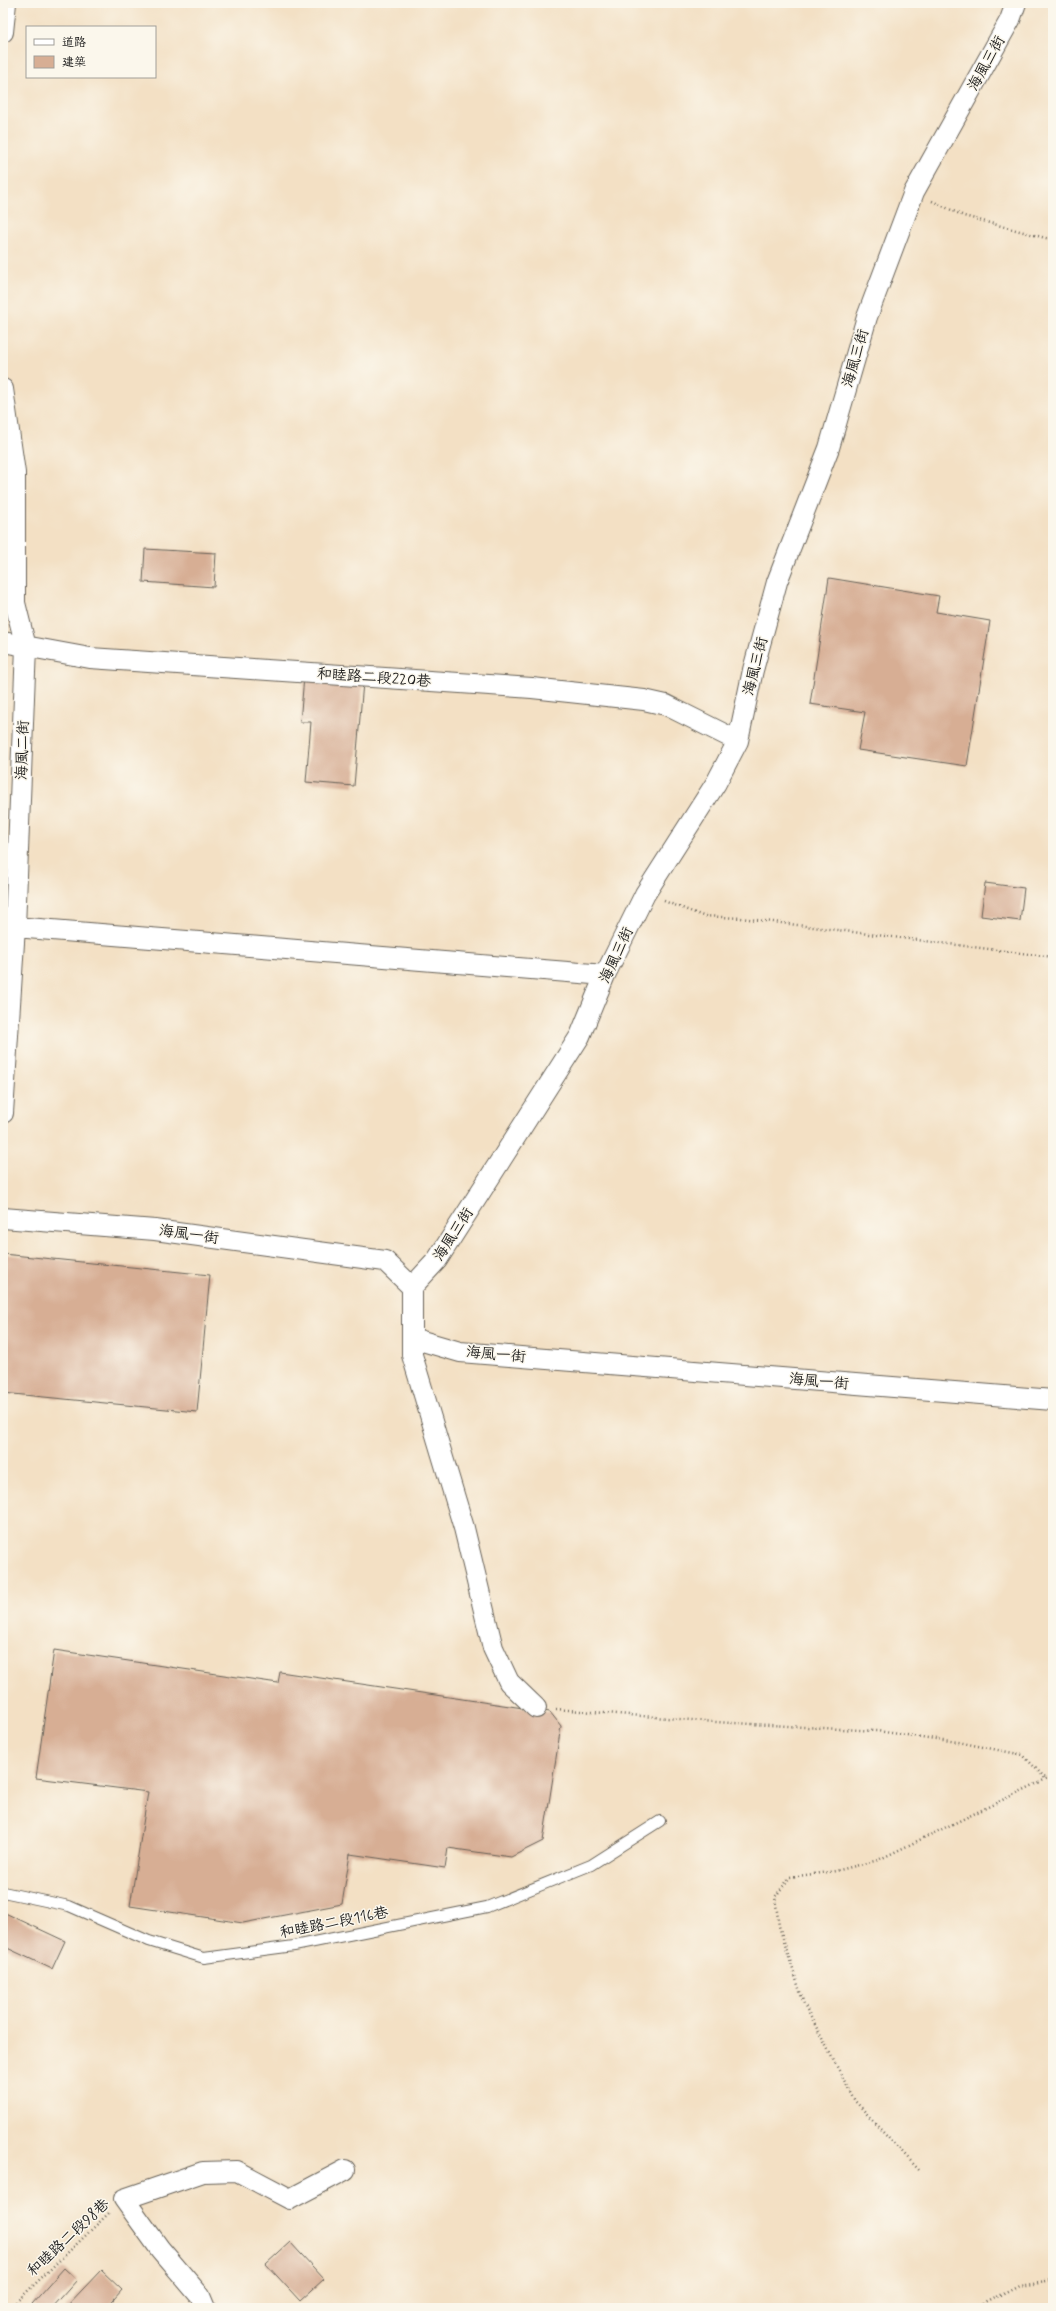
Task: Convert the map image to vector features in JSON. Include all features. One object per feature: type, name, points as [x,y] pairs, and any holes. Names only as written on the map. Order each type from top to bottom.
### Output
[{"type":"street","points":[[3,32],[6,3]]},
{"type":"street","name":"海風三街","points":[[412,1287],[437,1260],[580,1036],[605,975],[645,894],[716,783],[738,741],[753,670],[777,582],[829,448],[867,316],[914,192],[1010,20],[1016,3]]},
{"type":"street","name":"海風二街","points":[[3,388],[15,472],[15,603],[26,647],[15,927],[3,1113]]},
{"type":"street","name":"和睦路二段220巷","points":[[3,642],[90,658],[524,688],[644,700],[666,705],[738,741]]},
{"type":"street","points":[[15,927],[605,975]]},
{"type":"street","name":"海風一街","points":[[3,1218],[155,1230],[385,1261],[412,1287]]},
{"type":"street","points":[[412,1287],[412,1356],[464,1528],[493,1648],[509,1682],[536,1708]]},
{"type":"street","name":"海風一街","points":[[412,1338],[460,1352],[1053,1400]]},
{"type":"street","points":[[205,2308],[200,2296],[160,2250],[124,2199],[203,2172],[237,2171],[290,2199],[345,2170]]},
{"type":"lane","name":"和睦路二段116巷","points":[[3,1892],[69,1906],[149,1941],[204,1958],[294,1946],[487,1908],[591,1865],[660,1821]]},
{"type":"path","points":[[914,192],[964,216],[1053,240]]},
{"type":"path","points":[[645,894],[703,916],[741,918],[1053,957]]},
{"type":"path","points":[[536,1708],[716,1722],[877,1731],[958,1742],[1023,1755],[1046,1779]]},
{"type":"path","points":[[919,2170],[855,2102],[804,2004],[779,1926],[775,1897],[790,1877],[836,1870],[878,1860],[1046,1779],[1053,1778]]},
{"type":"path","name":"和睦路二段98巷","points":[[10,2308],[124,2199]]},
{"type":"path","points":[[975,2308],[1019,2285],[1053,2280]]},
{"type":"building","points":[[145,549],[216,553],[214,587],[143,582]]},
{"type":"building","points":[[829,578],[939,596],[936,612],[990,621],[967,766],[858,750],[865,712],[810,704]]},
{"type":"building","points":[[305,666],[364,671],[354,786],[306,782],[311,722],[300,722]]},
{"type":"building","points":[[985,883],[1024,888],[1020,921],[981,916]]},
{"type":"building","points":[[3,1254],[210,1275],[197,1412],[3,1393]]},
{"type":"building","points":[[54,1650],[278,1683],[280,1672],[550,1712],[561,1726],[543,1841],[511,1857],[448,1848],[445,1868],[350,1854],[342,1904],[243,1923],[130,1906],[148,1792],[36,1778]]},
{"type":"building","points":[[3,1912],[65,1941],[52,1969],[3,1946]]},
{"type":"building","points":[[290,2242],[324,2279],[300,2301],[266,2264]]},
{"type":"building","points":[[64,2268],[77,2280],[52,2308],[36,2308],[32,2304]]},
{"type":"building","points":[[101,2270],[122,2290],[106,2308],[65,2308]]}]
